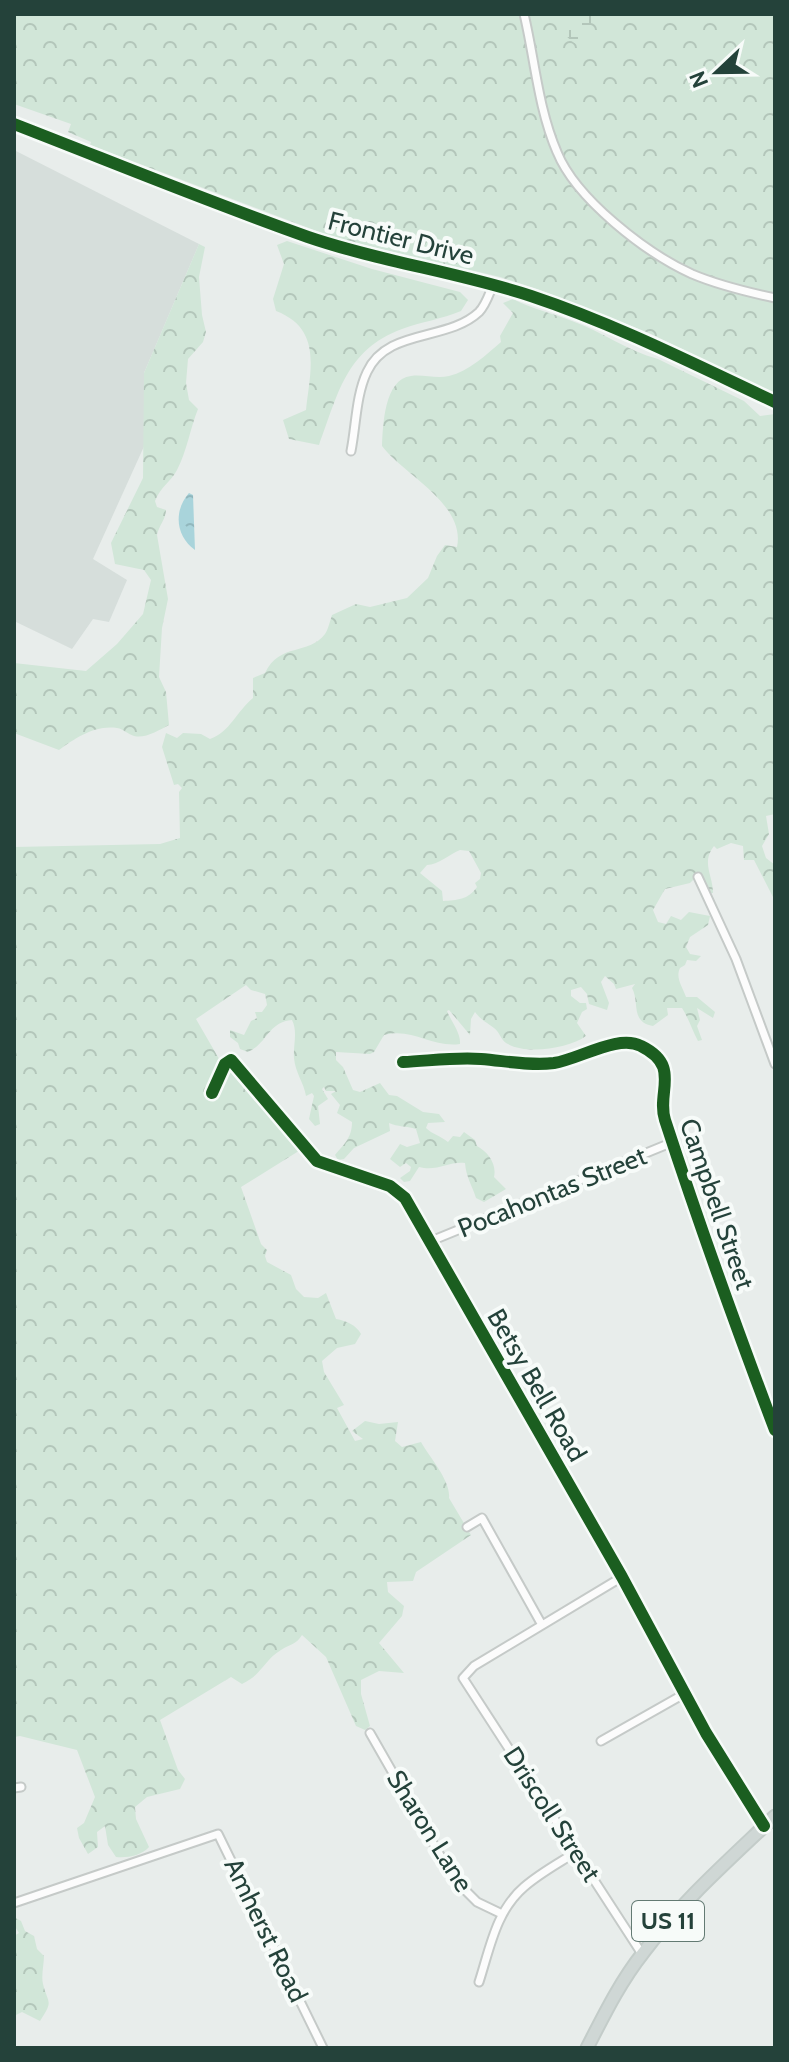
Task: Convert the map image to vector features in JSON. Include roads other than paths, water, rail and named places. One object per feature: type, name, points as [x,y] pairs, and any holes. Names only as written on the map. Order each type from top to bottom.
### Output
[{"type":"main road","name":"US 11","points":[[587,2048],[621,1985],[676,1912],[775,1816]]},
{"type":"street","points":[[524,14],[550,134],[561,162],[578,187],[614,221],[679,267],[717,283],[775,298]]},
{"type":"street","name":"Frontier Drive","points":[[14,124],[320,241],[542,300],[621,330],[775,402]]},
{"type":"street","points":[[351,451],[363,383],[375,359],[400,342],[452,327],[479,312],[493,285]]},
{"type":"street","points":[[698,877],[741,971],[775,1064]]},
{"type":"street","name":"Campbell Street","points":[[403,1062],[480,1059],[547,1063],[580,1057],[617,1043],[637,1044],[652,1052],[664,1068],[663,1112],[728,1305],[775,1430]]},
{"type":"street","name":"Betsy Bell Road","points":[[212,1093],[225,1064],[234,1062],[317,1161],[396,1190],[405,1198],[622,1577],[684,1694],[764,1826]]},
{"type":"street","name":"Pocahontas Street","points":[[431,1241],[673,1142]]},
{"type":"street","points":[[467,1527],[482,1518],[542,1625],[622,1577]]},
{"type":"street","name":"Driscoll Street","points":[[542,1625],[464,1675],[466,1684],[642,1954]]},
{"type":"street","points":[[601,1741],[684,1694]]},
{"type":"street","name":"Sharon Lane","points":[[370,1733],[457,1882],[477,1902],[502,1914]]},
{"type":"street","name":"Amherst Road","points":[[14,1903],[218,1834],[323,2048]]},
{"type":"street","points":[[479,1982],[502,1914],[526,1885],[576,1852]]},
{"type":"water","points":[[189,493],[193,495],[195,550],[184,538],[179,523],[181,508]]}]
